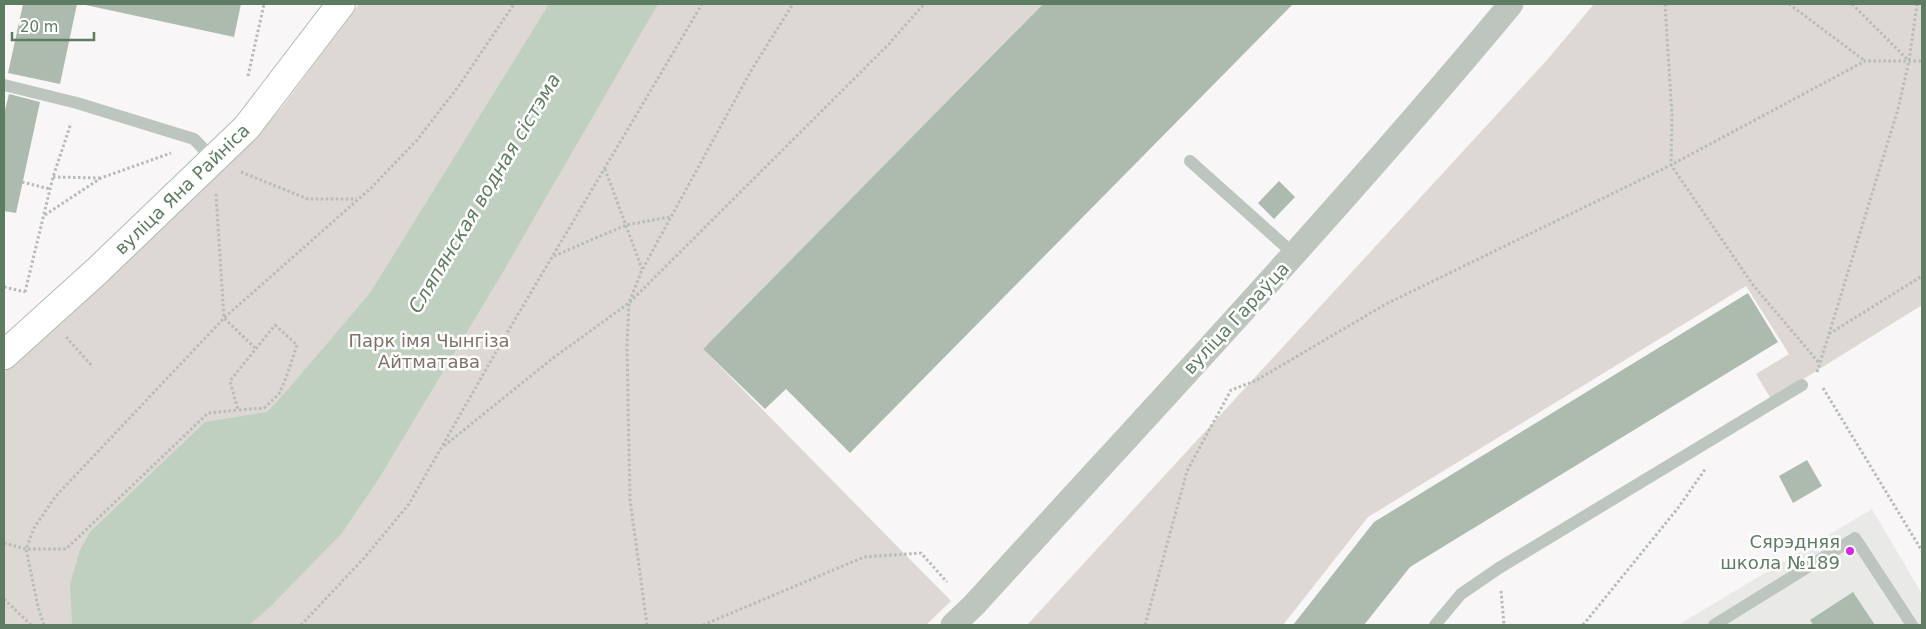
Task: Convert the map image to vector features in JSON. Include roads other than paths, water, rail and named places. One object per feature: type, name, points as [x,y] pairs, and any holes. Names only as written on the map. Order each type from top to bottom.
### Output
[{"type":"street","name":"вуліца Яна Райніса","points":[[4,355],[97,271],[247,127],[341,4]]},
{"type":"street","name":"вуліца Гараўца","points":[[953,625],[974,605],[1186,372],[1295,256],[1511,4]]},
{"type":"lane","points":[[4,85],[77,103],[194,139],[214,160]]},
{"type":"lane","points":[[1190,161],[1295,256]]},
{"type":"lane","points":[[1435,625],[1461,594],[1499,568],[1802,385]]},
{"type":"lane","points":[[1714,625],[1855,538],[1912,625]]},
{"type":"water","name":"Сляпянская водная сістэма","points":[[549,4],[658,4],[500,277],[378,480],[342,533],[271,606],[249,625],[72,625],[70,584],[80,550],[90,532],[205,422],[267,412],[284,394],[370,293]]},
{"type":"place","name":"Сярэдняя школа №189","points":[[1850,551]]},
{"type":"park label","name":"Парк імя Чынгіза Айтматава","points":[[429,350]]}]
